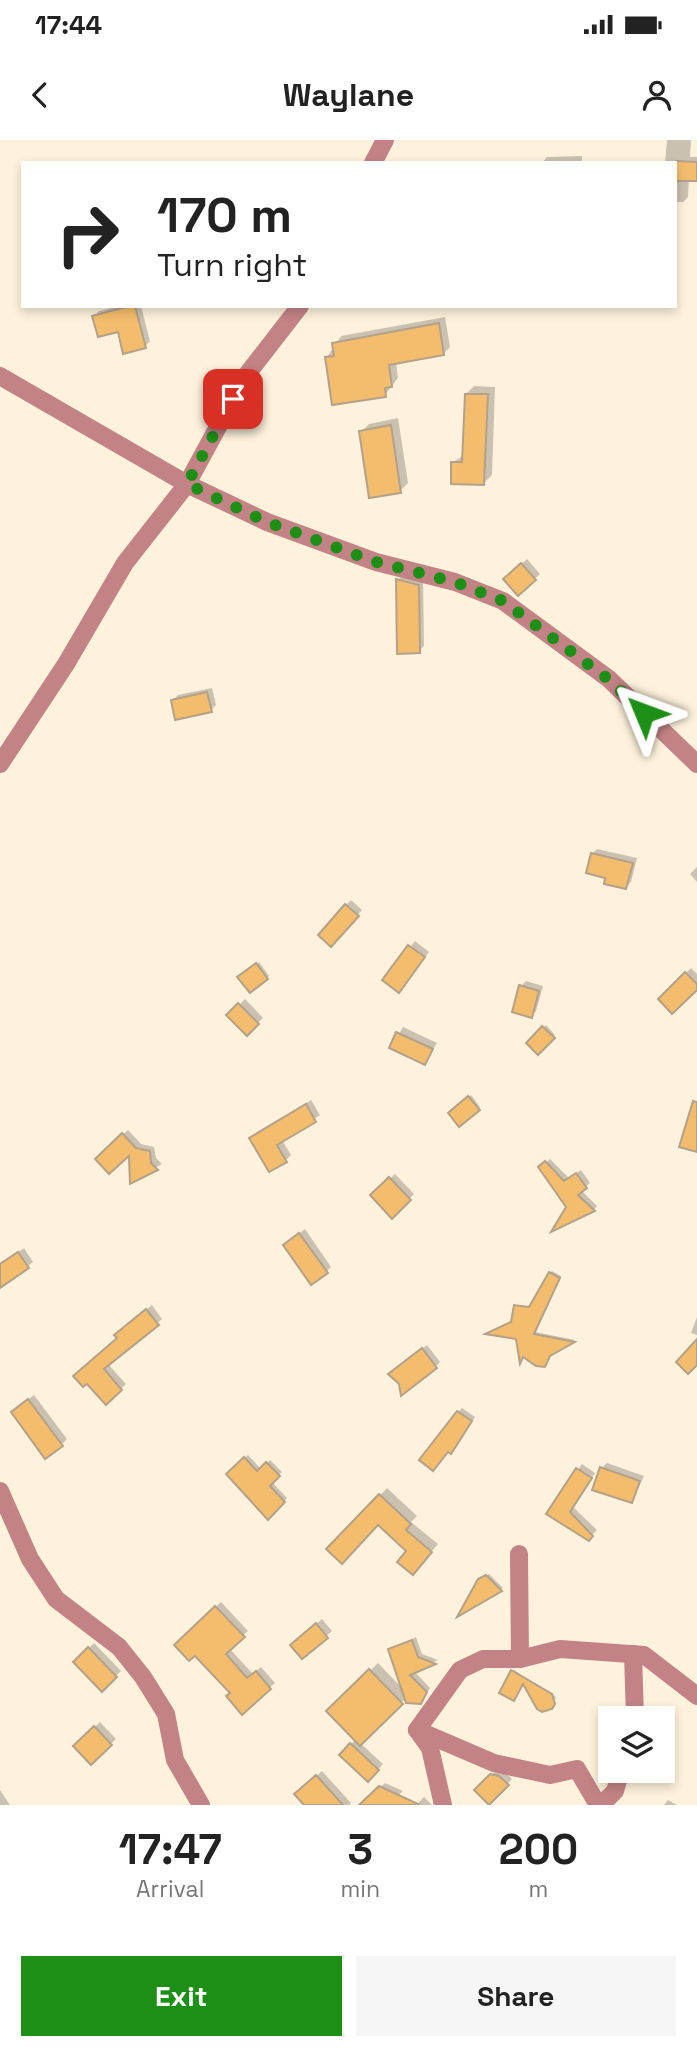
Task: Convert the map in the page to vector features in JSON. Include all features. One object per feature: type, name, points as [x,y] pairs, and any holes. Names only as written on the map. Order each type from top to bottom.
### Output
[{"type":"street","points":[[374,161],[385,140]]},
{"type":"street","points":[[0,764],[60,673],[125,563],[187,484],[245,377],[298,308]]},
{"type":"street","points":[[0,376],[187,484],[303,535],[376,562],[455,582],[503,601],[608,679],[697,764]]},
{"type":"street","points":[[0,1491],[30,1559],[56,1598],[119,1647],[144,1677],[166,1714],[175,1760],[201,1805]]},
{"type":"street","points":[[519,1553],[520,1659]]},
{"type":"street","points":[[417,1730],[460,1670],[483,1659],[520,1659],[560,1649],[644,1655],[697,1696]]},
{"type":"street","points":[[633,1654],[635,1706]]},
{"type":"street","points":[[417,1730],[430,1748],[443,1805]]},
{"type":"street","points":[[417,1730],[494,1763],[550,1775],[577,1769],[599,1805],[615,1791],[617,1783]]},
{"type":"building","points":[[677,161],[697,162],[697,181],[677,181]]},
{"type":"building","points":[[122,308],[136,308],[146,348],[123,354],[118,332],[98,337],[92,316]]},
{"type":"building","points":[[439,323],[444,355],[389,365],[392,387],[385,388],[386,397],[332,405],[325,357],[334,356],[332,343]]},
{"type":"building","points":[[465,394],[488,394],[484,485],[451,484],[451,462],[462,462]]},
{"type":"building","points":[[391,425],[401,493],[369,498],[359,431]]},
{"type":"building","points":[[521,563],[536,580],[518,596],[503,579]]},
{"type":"building","points":[[396,579],[419,585],[420,653],[397,654]]},
{"type":"building","points":[[207,692],[212,712],[175,720],[171,700]]},
{"type":"building","points":[[591,853],[633,863],[626,889],[604,884],[605,878],[586,873]]},
{"type":"building","points":[[345,904],[359,916],[331,947],[318,935]]},
{"type":"building","points":[[408,945],[425,957],[399,993],[382,980]]},
{"type":"building","points":[[256,963],[268,979],[250,993],[237,977]]},
{"type":"building","points":[[685,972],[697,984],[697,990],[672,1014],[658,999]]},
{"type":"building","points":[[519,985],[539,991],[532,1018],[512,1012]]},
{"type":"building","points":[[238,1003],[259,1024],[247,1036],[226,1015]]},
{"type":"building","points":[[542,1026],[555,1038],[538,1055],[526,1043]]},
{"type":"building","points":[[396,1032],[433,1049],[425,1065],[389,1048]]},
{"type":"building","points":[[468,1096],[480,1110],[459,1127],[448,1113]]},
{"type":"building","points":[[693,1101],[697,1102],[697,1152],[679,1147]]},
{"type":"building","points":[[306,1104],[316,1122],[277,1145],[287,1162],[269,1172],[249,1138]]},
{"type":"building","points":[[122,1133],[136,1148],[150,1151],[151,1163],[158,1170],[130,1184],[129,1156],[109,1174],[95,1159]]},
{"type":"building","points":[[545,1161],[564,1181],[576,1173],[587,1188],[578,1195],[595,1211],[551,1232],[566,1207],[538,1167]]},
{"type":"building","points":[[389,1177],[411,1200],[392,1219],[370,1195]]},
{"type":"building","points":[[299,1233],[328,1273],[311,1285],[283,1245]]},
{"type":"building","points":[[18,1252],[29,1268],[0,1288],[0,1264]]},
{"type":"building","points":[[549,1272],[560,1278],[534,1334],[575,1342],[550,1356],[545,1367],[536,1366],[523,1357],[520,1364],[516,1339],[485,1334],[511,1322],[514,1305],[529,1307]]},
{"type":"building","points":[[146,1309],[159,1325],[104,1369],[122,1390],[106,1405],[87,1384],[83,1387],[73,1376],[117,1338],[114,1335]]},
{"type":"building","points":[[697,1339],[697,1365],[688,1374],[676,1362]]},
{"type":"building","points":[[422,1348],[437,1368],[401,1396],[399,1384],[388,1374]]},
{"type":"building","points":[[28,1399],[63,1446],[45,1459],[11,1412]]},
{"type":"building","points":[[457,1411],[472,1421],[451,1454],[448,1452],[433,1471],[419,1460]]},
{"type":"building","points":[[244,1457],[257,1471],[266,1462],[280,1476],[270,1486],[285,1502],[268,1520],[226,1474]]},
{"type":"building","points":[[600,1467],[640,1481],[632,1503],[592,1490]]},
{"type":"building","points":[[576,1468],[592,1478],[570,1512],[593,1536],[589,1541],[546,1514]]},
{"type":"building","points":[[379,1494],[411,1524],[406,1530],[432,1552],[413,1575],[397,1562],[406,1551],[378,1525],[342,1564],[326,1549]]},
{"type":"building","points":[[486,1575],[502,1591],[457,1617],[478,1579]]},
{"type":"building","points":[[215,1606],[245,1637],[226,1654],[247,1678],[256,1671],[271,1689],[242,1715],[226,1696],[230,1693],[195,1656],[189,1661],[174,1645]]},
{"type":"building","points":[[316,1623],[328,1638],[302,1659],[290,1645]]},
{"type":"building","points":[[412,1640],[418,1657],[436,1664],[410,1675],[427,1692],[421,1704],[406,1703],[388,1649]]},
{"type":"building","points":[[88,1647],[117,1677],[102,1692],[73,1662]]},
{"type":"building","points":[[369,1669],[403,1704],[360,1746],[326,1711]]},
{"type":"building","points":[[511,1670],[552,1694],[555,1704],[552,1709],[542,1712],[537,1709],[523,1684],[514,1701],[499,1693]]},
{"type":"building","points":[[94,1726],[112,1745],[91,1765],[73,1746]]},
{"type":"building","points":[[350,1743],[379,1770],[368,1782],[339,1755]]},
{"type":"building","points":[[490,1774],[499,1776],[509,1785],[489,1805],[474,1790]]},
{"type":"building","points":[[316,1775],[343,1805],[304,1805],[294,1794]]},
{"type":"building","points":[[379,1786],[420,1805],[359,1805]]},
{"type":"route","points":[[233,399],[187,484],[267,522],[376,562],[455,582],[503,601],[608,679],[644,713]]}]
